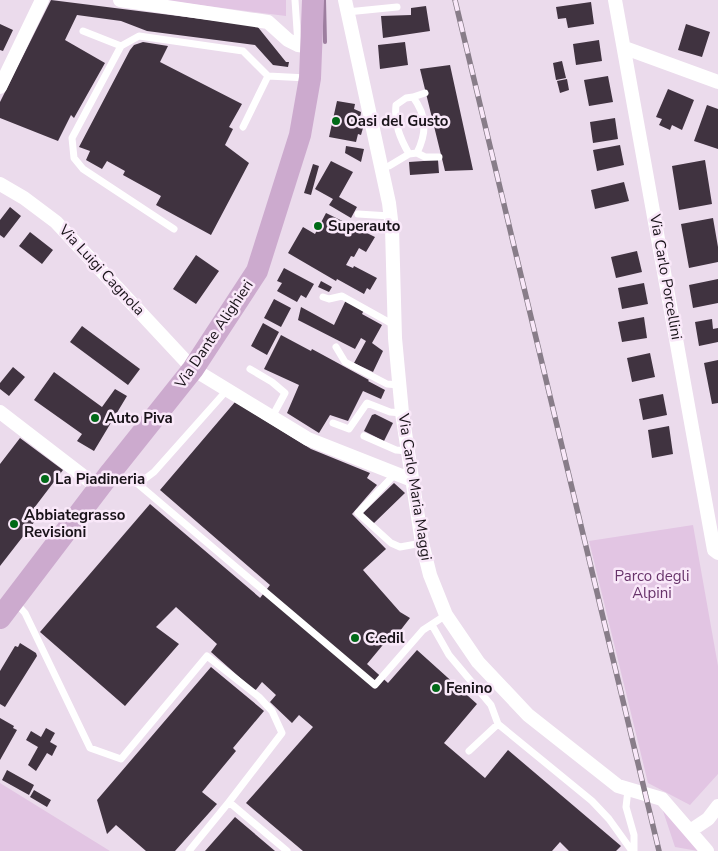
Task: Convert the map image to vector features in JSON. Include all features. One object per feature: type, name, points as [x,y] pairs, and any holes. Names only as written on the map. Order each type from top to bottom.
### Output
[{"type":"main road","name":"Via Dante Alighieri","points":[[7,609],[193,369],[257,271],[294,158],[310,78],[305,46],[313,0]]},
{"type":"street","points":[[0,87],[42,0]]},
{"type":"street","points":[[120,0],[268,22],[288,40],[305,46]]},
{"type":"street","name":"Via Carlo Porcellini","points":[[615,0],[714,550],[718,553]]},
{"type":"street","name":"Via Carlo Maria Maggi","points":[[346,6],[382,168],[390,216],[399,385],[422,543],[430,575],[446,615],[478,662],[528,715],[599,773],[618,786],[662,799],[707,851]]},
{"type":"street","points":[[625,48],[718,82]]},
{"type":"street","name":"Via Luigi Cagnola","points":[[0,184],[24,198],[56,222],[193,369],[308,439],[412,480]]},
{"type":"street","points":[[0,412],[105,481]]},
{"type":"street","points":[[690,831],[708,819],[718,806]]},
{"type":"lane","points":[[295,0],[305,46]]},
{"type":"lane","points":[[346,6],[397,7]]},
{"type":"lane","points":[[83,31],[120,46]]},
{"type":"lane","points":[[174,229],[83,169],[74,158],[72,138],[120,46],[139,36],[243,50],[268,76],[310,78]]},
{"type":"lane","points":[[243,127],[268,76]]},
{"type":"lane","points":[[425,93],[406,98],[396,105],[395,118],[401,139],[413,154],[425,157],[440,157]]},
{"type":"lane","points":[[382,168],[413,154],[422,144],[426,121],[413,97]]},
{"type":"lane","points":[[358,214],[390,216]]},
{"type":"lane","points":[[323,297],[329,299],[342,296],[395,325]]},
{"type":"lane","points":[[336,347],[345,362],[387,384],[399,385]]},
{"type":"lane","points":[[250,369],[272,382],[284,393],[272,417]]},
{"type":"lane","points":[[138,484],[154,472],[227,390]]},
{"type":"lane","points":[[333,423],[349,428],[367,403],[390,412],[402,413]]},
{"type":"lane","points":[[364,436],[396,450],[408,451]]},
{"type":"lane","points":[[396,474],[358,513],[391,543],[400,546],[422,543]]},
{"type":"lane","points":[[105,481],[138,484],[375,685],[424,630],[446,615]]},
{"type":"lane","points":[[7,609],[25,613],[90,748],[121,760],[207,656],[259,697],[272,711],[282,733],[190,851]]},
{"type":"lane","points":[[432,625],[449,655],[491,705],[498,724],[592,801],[609,819],[633,851]]},
{"type":"lane","points":[[469,751],[498,724]]},
{"type":"lane","points":[[628,790],[626,806],[634,835],[633,851]]},
{"type":"lane","points":[[229,802],[287,851]]},
{"type":"green space","points":[[161,0],[286,0],[286,16]]},
{"type":"green space","name":"Parco degli Alpini","points":[[693,525],[718,666],[718,774],[690,805],[648,783],[589,541]]},
{"type":"green space","points":[[0,783],[110,851],[0,851]]},
{"type":"green space","points":[[661,805],[698,851],[675,847]]},
{"type":"building","points":[[51,0],[257,26],[286,62],[289,62],[288,67],[273,65],[255,45],[147,31],[121,21],[77,15],[65,40],[105,63],[74,118],[71,115],[58,141],[0,118],[0,102]]},
{"type":"building","points":[[591,2],[594,24],[568,28],[566,18],[558,19],[556,7]]},
{"type":"building","points":[[426,6],[430,31],[383,38],[381,16],[411,15],[411,8]]},
{"type":"building","points":[[0,24],[13,30],[3,51],[0,50]]},
{"type":"building","points":[[686,24],[710,32],[702,57],[678,50]]},
{"type":"building","points":[[599,40],[602,61],[576,65],[573,44]]},
{"type":"building","points":[[143,42],[168,46],[160,62],[242,104],[229,127],[233,129],[225,145],[249,163],[211,235],[156,205],[161,196],[123,175],[125,171],[107,161],[102,169],[86,160],[90,151],[79,147],[130,50],[134,45]]},
{"type":"building","points":[[405,42],[408,65],[380,69],[378,45]]},
{"type":"building","points":[[562,61],[566,78],[556,80],[553,63]]},
{"type":"building","points":[[450,65],[473,170],[445,171],[420,69]]},
{"type":"building","points":[[608,76],[613,102],[589,106],[584,80]]},
{"type":"building","points":[[567,79],[569,90],[560,93],[557,81]]},
{"type":"building","points":[[668,89],[694,100],[682,130],[672,125],[670,130],[659,125],[662,119],[656,117]]},
{"type":"building","points":[[337,101],[355,104],[354,109],[361,112],[359,126],[363,128],[361,135],[358,134],[356,142],[329,137]]},
{"type":"building","points":[[707,105],[718,109],[718,149],[694,141]]},
{"type":"building","points":[[615,118],[618,139],[593,143],[590,122]]},
{"type":"building","points":[[620,145],[624,165],[597,171],[593,150]]},
{"type":"building","points":[[346,146],[364,149],[361,162],[345,153]]},
{"type":"building","points":[[438,160],[439,173],[410,175],[409,162]]},
{"type":"building","points":[[705,160],[712,204],[679,210],[672,166]]},
{"type":"building","points":[[331,161],[353,172],[339,197],[357,207],[351,218],[329,205],[333,199],[315,189]]},
{"type":"building","points":[[313,164],[319,166],[311,195],[304,193]]},
{"type":"building","points":[[624,182],[629,201],[595,209],[591,190]]},
{"type":"building","points":[[10,207],[21,216],[4,238],[0,235],[0,220]]},
{"type":"building","points":[[326,213],[375,237],[366,252],[359,248],[346,265],[353,268],[354,266],[377,278],[370,290],[367,288],[364,294],[337,279],[336,281],[288,253],[303,227],[315,234]]},
{"type":"building","points":[[713,218],[718,247],[718,262],[689,268],[681,224]]},
{"type":"building","points":[[30,232],[53,250],[42,264],[19,246]]},
{"type":"building","points":[[637,251],[642,272],[616,278],[611,257]]},
{"type":"building","points":[[196,255],[219,271],[196,304],[173,289]]},
{"type":"building","points":[[284,268],[314,284],[306,298],[301,295],[297,302],[277,291],[282,283],[277,281]]},
{"type":"building","points":[[718,279],[718,303],[693,308],[689,285]]},
{"type":"building","points":[[321,281],[332,287],[329,292],[318,287]]},
{"type":"building","points":[[644,283],[648,304],[622,309],[618,288]]},
{"type":"building","points":[[274,299],[291,308],[281,327],[264,318]]},
{"type":"building","points":[[346,300],[364,310],[362,314],[382,325],[372,343],[383,351],[373,372],[354,363],[366,341],[361,338],[355,349],[298,320],[301,307],[334,325]]},
{"type":"building","points":[[644,317],[647,338],[622,342],[618,322]]},
{"type":"building","points":[[712,319],[713,329],[718,328],[718,342],[699,346],[695,322]]},
{"type":"building","points":[[263,323],[279,332],[267,355],[251,346]]},
{"type":"building","points":[[82,326],[140,369],[128,385],[70,342]]},
{"type":"building","points":[[281,335],[311,351],[312,349],[385,390],[381,399],[363,391],[348,421],[330,415],[319,433],[287,413],[299,385],[264,369]]},
{"type":"building","points":[[650,353],[655,377],[632,382],[627,358]]},
{"type":"building","points":[[718,360],[718,403],[712,404],[704,363]]},
{"type":"building","points":[[13,367],[25,377],[9,396],[0,389],[0,383]]},
{"type":"building","points":[[54,372],[102,407],[115,389],[127,396],[94,451],[77,441],[82,434],[34,400]]},
{"type":"building","points":[[663,394],[667,415],[643,420],[639,399]]},
{"type":"building","points":[[235,402],[311,449],[370,473],[367,478],[377,485],[352,514],[386,549],[363,570],[400,612],[410,618],[396,636],[392,634],[367,664],[388,683],[417,650],[477,704],[444,743],[485,778],[508,750],[621,846],[616,851],[569,851],[560,842],[552,851],[303,851],[246,803],[313,727],[299,715],[292,723],[270,702],[276,695],[262,682],[255,691],[211,652],[217,644],[176,607],[156,627],[179,644],[125,706],[40,632],[150,504],[260,598],[270,585],[160,490]]},
{"type":"building","points":[[375,414],[393,423],[384,441],[364,431],[372,415]]},
{"type":"building","points":[[669,426],[673,454],[652,458],[648,430]]},
{"type":"building","points":[[20,438],[63,470],[28,516],[35,521],[0,566],[0,464]]},
{"type":"building","points":[[394,483],[405,493],[373,524],[362,514]]},
{"type":"building","points":[[20,643],[36,653],[37,656],[5,707],[0,704],[0,671],[15,646],[18,647]]},
{"type":"building","points":[[211,667],[264,711],[233,748],[236,751],[202,792],[217,804],[175,851],[146,851],[116,825],[107,834],[97,800]]},
{"type":"building","points":[[0,718],[14,726],[13,728],[17,730],[0,760]]},
{"type":"building","points":[[46,728],[55,733],[50,742],[57,746],[52,756],[47,753],[36,771],[28,765],[38,747],[26,740],[31,731],[41,737]]},
{"type":"building","points":[[7,770],[34,785],[29,795],[2,780]]},
{"type":"building","points":[[34,790],[51,800],[47,807],[30,797]]},
{"type":"building","points":[[235,817],[275,851],[205,851]]},
{"type":"waterway","points":[[324,0],[325,42]]},
{"type":"railway","points":[[455,0],[659,851]]},
{"type":"place","name":"Oasi del Gusto","points":[[336,121]]},
{"type":"place","name":"Superauto","points":[[318,226]]},
{"type":"place","name":"Auto Piva","points":[[95,418]]},
{"type":"place","name":"La Piadineria","points":[[45,479]]},
{"type":"place","name":"Abbiategrasso Revisioni","points":[[14,524]]},
{"type":"place","name":"C.edil","points":[[355,638]]},
{"type":"place","name":"Fenino","points":[[436,688]]}]
